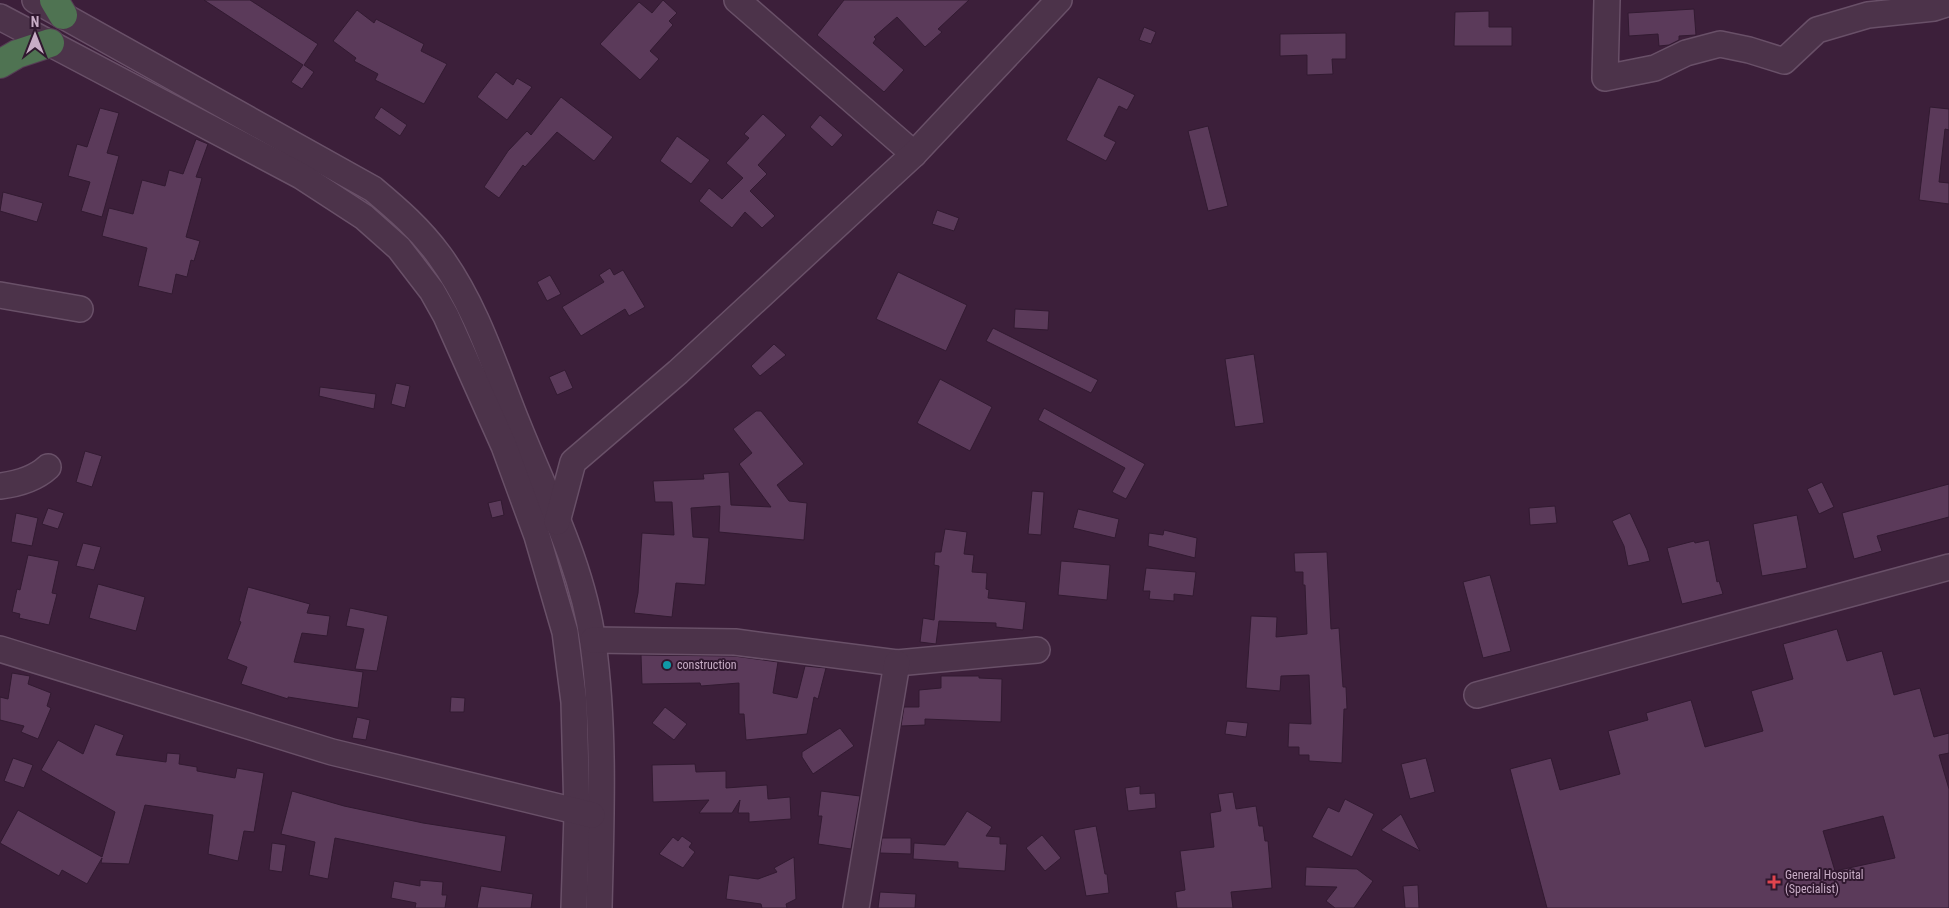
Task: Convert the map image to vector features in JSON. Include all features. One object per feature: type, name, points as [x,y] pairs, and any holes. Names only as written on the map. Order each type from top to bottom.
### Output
[{"type":"highway","points":[[0,64],[17,54],[50,43]]},
{"type":"street","points":[[35,0],[59,8],[373,190],[411,220],[440,256],[468,304],[557,522],[582,594],[593,640],[599,695],[602,817],[599,908]]},
{"type":"street","points":[[737,0],[914,154]]},
{"type":"street","points":[[557,522],[573,462],[678,372],[914,154],[1059,0]]},
{"type":"street","points":[[1607,0],[1606,78],[1655,68],[1686,54],[1720,44],[1784,60],[1816,30],[1868,15],[1934,8],[1949,3]]},
{"type":"street","points":[[0,17],[301,176],[364,217],[399,248],[432,291],[446,316],[504,446],[537,536],[566,639],[574,702],[577,814],[574,908]]},
{"type":"street","points":[[329,194],[343,172]]},
{"type":"street","points":[[0,295],[80,309]]},
{"type":"street","points":[[529,452],[573,462]]},
{"type":"street","points":[[0,486],[24,481],[41,474],[48,467]]},
{"type":"street","points":[[1477,695],[1949,567]]},
{"type":"street","points":[[593,640],[736,642],[896,663],[1037,650]]},
{"type":"street","points":[[0,649],[332,752],[577,814],[602,817]]},
{"type":"street","points":[[856,908],[896,663]]},
{"type":"building","points":[[204,0],[250,0],[318,44],[304,65],[314,72],[302,89],[291,82],[303,65]]},
{"type":"building","points":[[663,0],[677,13],[669,21],[673,25],[650,51],[659,59],[640,80],[600,44],[639,2],[652,13]]},
{"type":"building","points":[[844,0],[969,0],[938,29],[942,32],[925,47],[897,17],[874,37],[876,39],[873,43],[904,70],[884,92],[817,35]]},
{"type":"building","points":[[1694,9],[1696,35],[1679,36],[1679,40],[1669,45],[1659,46],[1658,34],[1629,36],[1628,13]]},
{"type":"building","points":[[357,10],[374,23],[376,19],[424,44],[421,51],[447,64],[424,104],[375,80],[378,74],[354,61],[356,58],[333,41]]},
{"type":"building","points":[[1489,11],[1489,27],[1512,27],[1512,46],[1454,46],[1455,12]]},
{"type":"building","points":[[1144,27],[1156,32],[1151,44],[1139,40]]},
{"type":"building","points":[[1346,33],[1346,59],[1332,59],[1333,74],[1307,75],[1307,55],[1280,56],[1280,34]]},
{"type":"building","points":[[496,72],[513,85],[517,78],[532,87],[507,120],[477,97]]},
{"type":"building","points":[[1098,77],[1135,95],[1127,110],[1119,106],[1104,136],[1116,142],[1106,161],[1066,140]]},
{"type":"building","points":[[561,97],[613,137],[594,161],[557,132],[525,167],[523,165],[499,198],[484,187],[508,151],[527,131],[531,135]]},
{"type":"building","points":[[381,107],[407,125],[400,136],[374,118]]},
{"type":"building","points":[[1930,107],[1949,109],[1949,130],[1945,129],[1939,182],[1949,183],[1949,204],[1919,200]]},
{"type":"building","points":[[100,108],[119,113],[107,153],[119,156],[102,217],[81,211],[90,182],[68,176],[77,144],[87,147]]},
{"type":"building","points":[[763,114],[786,135],[758,165],[767,174],[750,191],[775,216],[762,228],[745,212],[732,228],[699,201],[709,188],[722,199],[743,178],[726,163],[749,138],[744,134]]},
{"type":"building","points":[[820,115],[843,135],[832,147],[810,127]]},
{"type":"building","points":[[1208,126],[1228,206],[1208,211],[1188,131]]},
{"type":"building","points":[[677,136],[710,160],[691,184],[660,161]]},
{"type":"building","points":[[196,139],[208,144],[196,177],[202,178],[186,237],[200,241],[194,261],[191,260],[187,277],[176,274],[172,294],[138,286],[147,248],[102,236],[109,208],[133,214],[142,180],[165,186],[169,170],[183,174]]},
{"type":"building","points":[[3,192],[43,203],[37,222],[0,211]]},
{"type":"building","points":[[937,210],[959,218],[954,231],[932,224]]},
{"type":"building","points":[[610,268],[614,275],[623,270],[645,307],[629,316],[625,309],[581,336],[562,307],[604,282],[599,275]]},
{"type":"building","points":[[898,272],[967,305],[946,351],[876,319]]},
{"type":"building","points":[[550,275],[561,294],[547,301],[537,282]]},
{"type":"building","points":[[1015,309],[1049,311],[1048,330],[1014,328]]},
{"type":"building","points":[[993,328],[1098,380],[1091,393],[986,341]]},
{"type":"building","points":[[774,344],[786,355],[760,376],[751,366]]},
{"type":"building","points":[[1254,354],[1264,423],[1235,427],[1225,359]]},
{"type":"building","points":[[565,370],[573,388],[557,395],[549,377]]},
{"type":"building","points":[[940,379],[992,407],[970,451],[917,423]]},
{"type":"building","points":[[396,383],[410,386],[405,408],[391,404]]},
{"type":"building","points":[[320,387],[376,394],[374,409],[319,396]]},
{"type":"building","points":[[1044,408],[1145,464],[1126,499],[1112,492],[1125,468],[1038,420]]},
{"type":"building","points":[[756,411],[761,411],[804,464],[777,485],[789,501],[807,503],[804,540],[719,532],[720,506],[691,508],[693,537],[709,538],[705,585],[676,583],[672,617],[634,613],[638,593],[642,533],[674,535],[672,502],[655,502],[653,481],[704,479],[703,474],[729,472],[731,505],[771,507],[739,464],[752,453],[733,429]]},
{"type":"building","points":[[85,451],[102,456],[92,487],[76,482]]},
{"type":"building","points":[[1822,482],[1834,507],[1819,514],[1807,489]]},
{"type":"building","points":[[1949,484],[1949,517],[1877,536],[1882,551],[1854,559],[1842,513]]},
{"type":"building","points":[[1032,491],[1044,492],[1041,535],[1028,534]]},
{"type":"building","points":[[501,500],[504,515],[492,518],[488,503]]},
{"type":"building","points":[[1555,506],[1557,523],[1530,525],[1529,508]]},
{"type":"building","points":[[48,508],[64,513],[58,529],[42,524]]},
{"type":"building","points":[[1078,509],[1119,519],[1115,538],[1073,528]]},
{"type":"building","points":[[16,513],[38,518],[32,546],[11,542]]},
{"type":"building","points":[[1630,513],[1650,561],[1628,566],[1624,546],[1612,521]]},
{"type":"building","points":[[1797,515],[1807,568],[1762,576],[1753,524]]},
{"type":"building","points":[[945,529],[967,532],[964,554],[974,555],[972,572],[987,573],[986,589],[989,590],[988,598],[1026,602],[1023,630],[996,627],[996,623],[939,621],[936,644],[920,642],[923,618],[934,620],[939,566],[934,565],[935,552],[941,552]]},
{"type":"building","points":[[1164,530],[1197,538],[1195,558],[1148,546],[1149,533],[1163,535]]},
{"type":"building","points":[[1709,540],[1717,582],[1719,581],[1723,594],[1682,604],[1667,548],[1694,541],[1695,543]]},
{"type":"building","points":[[83,543],[101,547],[94,570],[76,566]]},
{"type":"building","points":[[1327,552],[1331,629],[1339,628],[1343,687],[1346,687],[1347,709],[1344,709],[1342,763],[1309,761],[1309,755],[1299,755],[1299,747],[1288,747],[1289,723],[1311,724],[1309,675],[1281,676],[1280,691],[1246,688],[1251,616],[1277,617],[1276,637],[1307,634],[1303,572],[1295,572],[1294,553]]},
{"type":"building","points":[[28,555],[59,561],[52,593],[57,594],[49,625],[19,618],[20,614],[12,612],[17,589],[20,590]]},
{"type":"building","points":[[1061,561],[1110,565],[1107,600],[1058,595]]},
{"type":"building","points":[[1146,568],[1196,572],[1193,596],[1174,594],[1174,601],[1149,599],[1150,591],[1143,591]]},
{"type":"building","points":[[1490,575],[1511,651],[1483,658],[1463,582]]},
{"type":"building","points":[[98,584],[145,597],[136,631],[89,618]]},
{"type":"building","points":[[248,587],[310,604],[307,613],[330,616],[327,636],[302,633],[294,662],[363,672],[358,708],[288,697],[288,699],[241,684],[247,667],[227,659],[241,622],[239,621]]},
{"type":"building","points":[[350,608],[388,616],[377,671],[355,669],[364,629],[346,626]]},
{"type":"building","points":[[1837,629],[1847,661],[1882,651],[1894,695],[1920,688],[1934,737],[1949,733],[1949,753],[1939,755],[1949,789],[1949,908],[1547,908],[1510,769],[1551,758],[1560,790],[1620,774],[1608,731],[1648,720],[1646,713],[1691,700],[1705,747],[1763,731],[1751,691],[1793,679],[1783,644]],"holes":[[[1883,816],[1895,858],[1835,871],[1823,831]]]},
{"type":"building","points":[[641,655],[734,656],[778,662],[773,693],[797,698],[805,666],[826,668],[818,699],[814,697],[807,734],[746,740],[744,714],[739,714],[739,683],[701,686],[700,683],[642,684]]},
{"type":"building","points":[[12,673],[30,676],[28,684],[51,693],[47,706],[51,708],[38,739],[21,732],[24,726],[0,720],[0,697],[8,699]]},
{"type":"building","points":[[941,676],[979,676],[979,678],[1002,679],[1001,722],[925,719],[925,725],[901,726],[904,707],[919,707],[919,690],[941,688]]},
{"type":"building","points":[[451,697],[465,698],[464,712],[450,712]]},
{"type":"building","points":[[665,707],[687,724],[674,740],[652,723]]},
{"type":"building","points":[[357,717],[370,720],[366,740],[352,738]]},
{"type":"building","points":[[1227,721],[1248,723],[1246,737],[1225,734]]},
{"type":"building","points":[[95,724],[124,735],[116,755],[166,762],[167,753],[180,754],[179,764],[197,767],[197,771],[235,778],[237,768],[264,773],[254,832],[244,831],[238,861],[208,854],[213,815],[145,805],[129,864],[101,863],[102,858],[87,884],[62,870],[59,876],[0,843],[18,810],[102,857],[115,812],[41,770],[58,740],[83,754]]},
{"type":"building","points":[[840,728],[854,746],[813,774],[802,757],[802,752]]},
{"type":"building","points":[[13,758],[33,765],[24,788],[4,781]]},
{"type":"building","points":[[1426,758],[1435,792],[1410,799],[1401,764]]},
{"type":"building","points":[[695,764],[696,772],[726,771],[726,788],[767,785],[768,799],[790,797],[791,819],[749,822],[749,813],[738,813],[740,800],[732,813],[699,813],[709,800],[653,802],[652,765]]},
{"type":"building","points":[[1140,786],[1140,794],[1155,793],[1156,808],[1128,811],[1125,788]]},
{"type":"building","points":[[292,791],[344,806],[423,823],[506,836],[501,872],[335,838],[328,879],[309,875],[315,842],[281,834]]},
{"type":"building","points":[[821,791],[860,796],[851,849],[818,844],[822,816],[818,816]]},
{"type":"building","points":[[1233,792],[1236,809],[1256,806],[1259,826],[1263,826],[1265,841],[1268,841],[1272,888],[1231,892],[1233,908],[1177,908],[1175,892],[1185,890],[1180,851],[1214,847],[1210,813],[1221,811],[1218,794]]},
{"type":"building","points":[[1345,799],[1374,814],[1352,857],[1312,837],[1328,807],[1339,812]]},
{"type":"building","points":[[967,811],[992,827],[986,836],[1000,837],[1000,844],[1007,844],[1005,871],[958,868],[958,862],[913,859],[914,843],[945,845]]},
{"type":"building","points":[[1401,814],[1420,851],[1381,830]]},
{"type":"building","points":[[1096,826],[1105,874],[1107,874],[1109,893],[1086,896],[1074,830]]},
{"type":"building","points":[[1042,835],[1061,858],[1045,871],[1026,848]]},
{"type":"building","points":[[682,836],[692,843],[689,847],[695,852],[683,868],[659,854],[673,837],[678,841]]},
{"type":"building","points":[[882,838],[911,838],[911,854],[880,853]]},
{"type":"building","points":[[272,843],[286,845],[282,872],[269,870]]},
{"type":"building","points":[[794,857],[796,899],[786,904],[787,908],[762,908],[761,904],[726,899],[729,875],[758,879],[777,872],[774,868]]},
{"type":"building","points":[[1306,867],[1357,869],[1373,881],[1354,908],[1335,908],[1326,901],[1337,887],[1305,886]]},
{"type":"building","points":[[420,880],[443,882],[442,895],[447,895],[445,908],[415,908],[416,903],[391,898],[394,881],[420,886]]},
{"type":"building","points":[[1418,885],[1419,908],[1405,908],[1403,886]]},
{"type":"building","points":[[481,886],[533,894],[531,908],[477,908]]},
{"type":"building","points":[[880,892],[916,894],[915,908],[878,908]]},
{"type":"place","name":"construction","points":[[667,665]]},
{"type":"place","name":"General Hospital (Specialist)","points":[[1774,882]]}]
